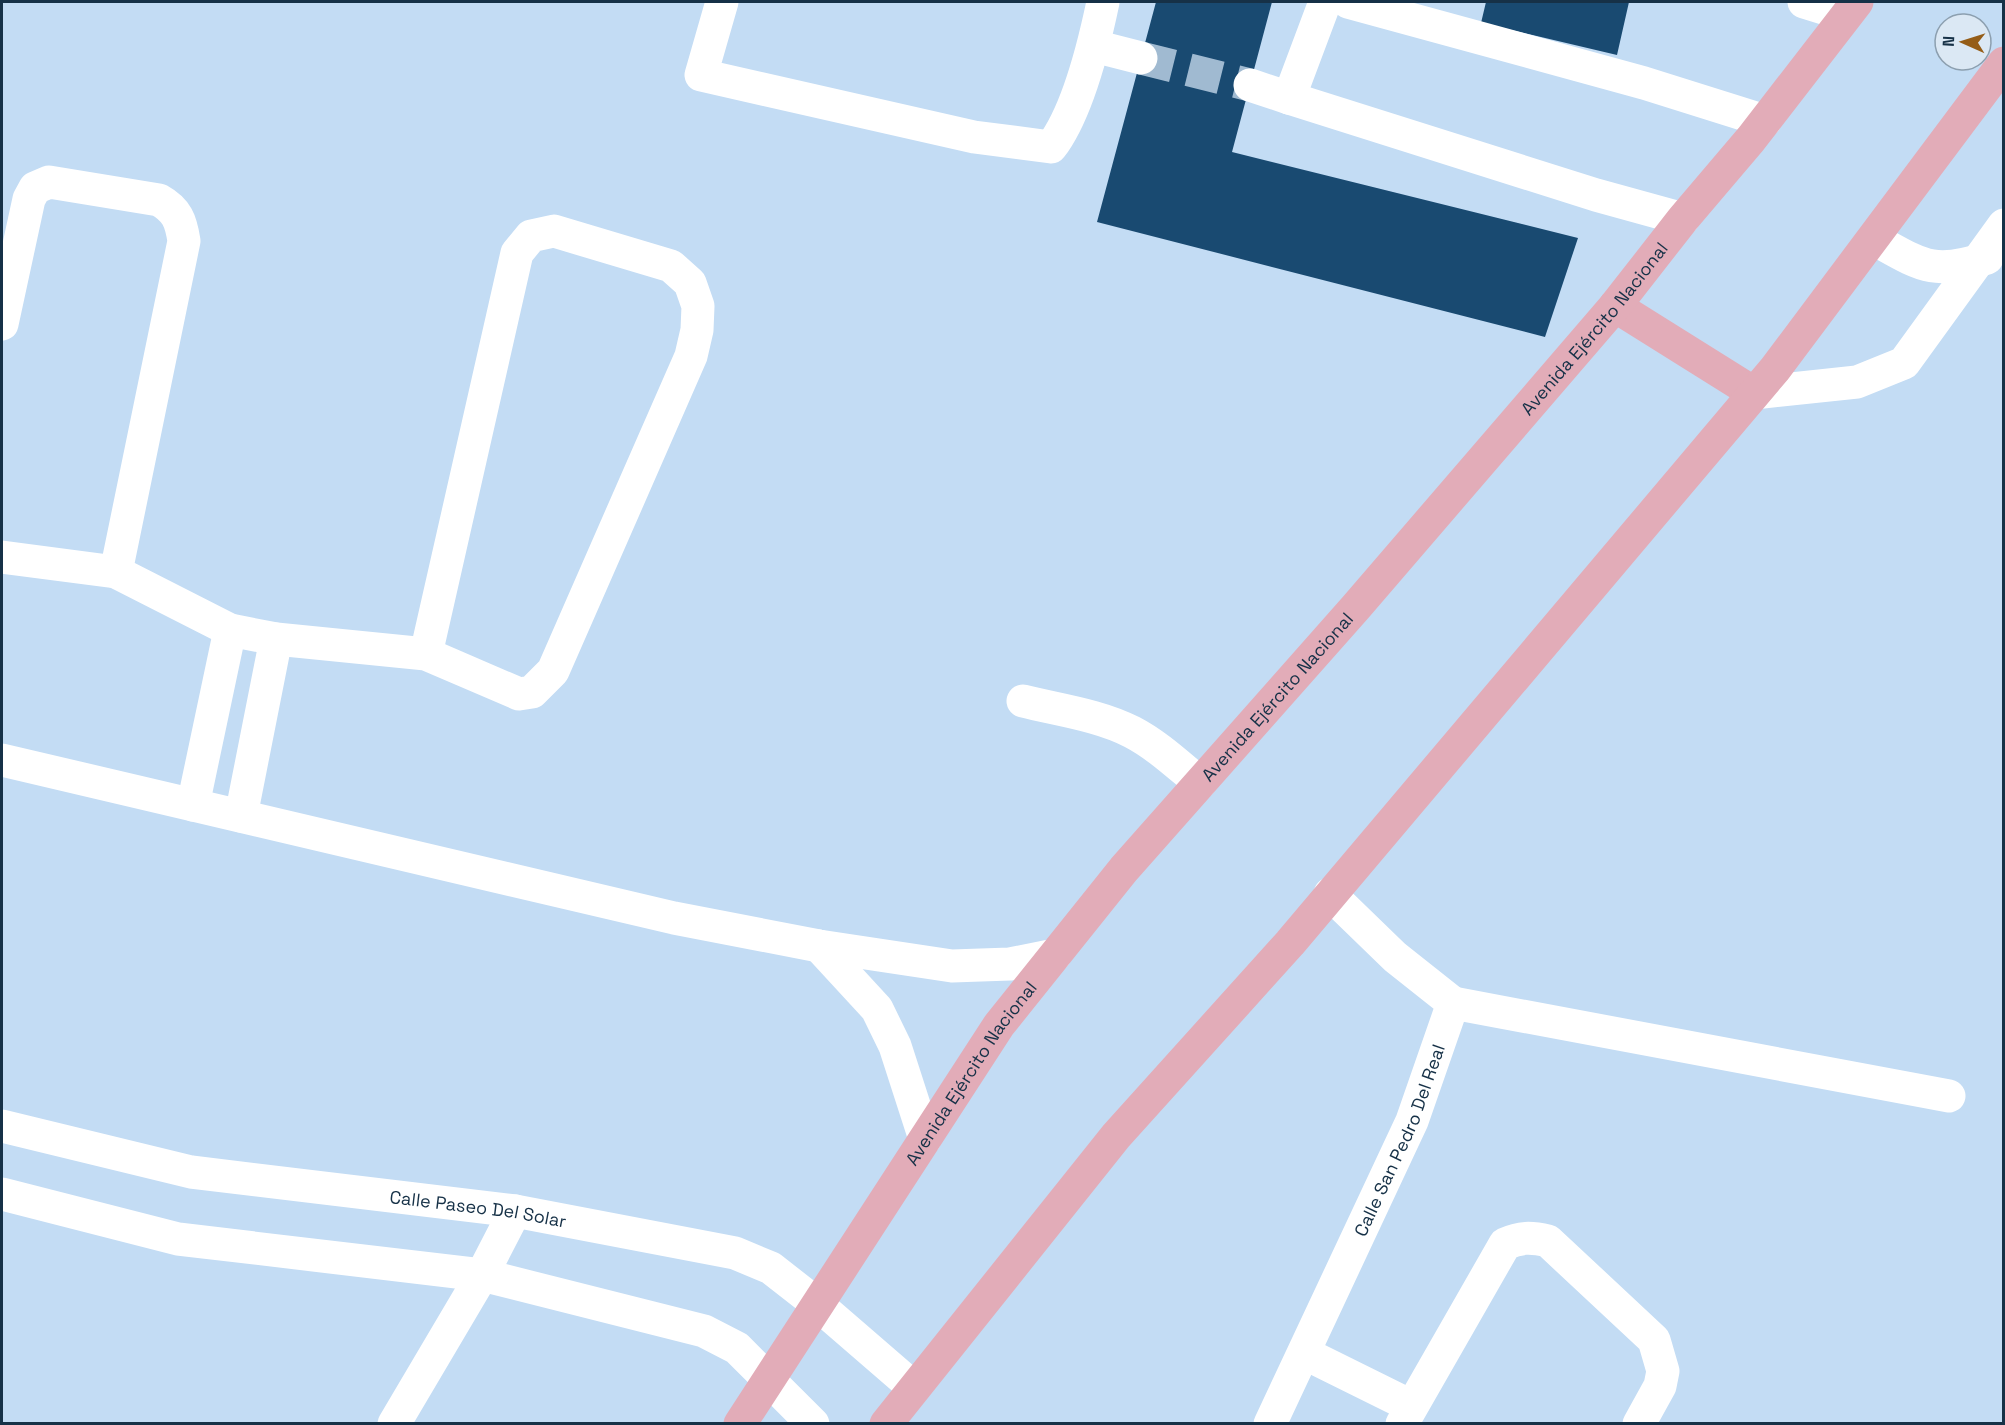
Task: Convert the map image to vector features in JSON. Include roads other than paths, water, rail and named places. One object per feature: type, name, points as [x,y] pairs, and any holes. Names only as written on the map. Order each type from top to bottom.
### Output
[{"type":"main road","name":"Avenida Ejército Nacional","points":[[740,1424],[767,1379],[999,1025],[1124,868],[1408,547],[1615,306],[1683,219],[1765,121],[1851,8]]},
{"type":"main road","points":[[886,1424],[913,1387],[1116,1136],[1290,943],[1754,393],[1874,239],[2004,63]]},
{"type":"main road","points":[[1615,306],[1754,393]]},
{"type":"street","points":[[722,2],[701,75],[1009,143],[1051,147],[1061,134],[1094,46],[1103,2]]},
{"type":"street","points":[[1289,98],[1325,2]]},
{"type":"street","points":[[1348,2],[1644,83],[1765,121]]},
{"type":"street","points":[[1804,2],[1851,8]]},
{"type":"street","points":[[1094,46],[1141,58]]},
{"type":"street","points":[[1250,85],[1596,195],[1683,219]]},
{"type":"street","points":[[2,324],[29,199],[35,188],[49,182],[159,200],[172,207],[180,220],[184,240],[116,572]]},
{"type":"street","points":[[1754,393],[1857,382],[1904,363],[1990,258],[2004,225]]},
{"type":"street","points":[[2,557],[116,572],[230,630],[276,639],[426,654],[519,694],[532,692],[553,671],[691,356],[697,330],[698,306],[690,284],[671,266],[554,231],[531,236],[517,253],[426,654]]},
{"type":"street","points":[[1874,239],[1917,263],[1934,268],[1947,268],[1990,258]]},
{"type":"street","points":[[193,805],[230,630]]},
{"type":"street","points":[[241,816],[276,639]]},
{"type":"street","points":[[1023,701],[1108,723],[1131,732],[1157,748],[1200,783]]},
{"type":"street","points":[[2,760],[674,918],[819,946],[952,966],[1010,964],[1056,955]]},
{"type":"street","points":[[1330,894],[1395,957],[1453,1003],[1949,1096]]},
{"type":"street","points":[[819,946],[877,1009],[895,1046],[925,1139]]},
{"type":"street","name":"Calle San Pedro Del Real","points":[[1270,1424],[1412,1121],[1453,1003]]},
{"type":"street","name":"Calle Paseo Del Solar","points":[[2,1125],[191,1172],[515,1211],[735,1253],[771,1268],[817,1304],[913,1387]]},
{"type":"street","points":[[2,1194],[178,1239],[482,1275],[705,1331],[737,1348],[813,1424]]},
{"type":"street","points":[[394,1424],[482,1275],[515,1211]]},
{"type":"street","points":[[1304,1353],[1407,1415],[1505,1244],[1532,1237],[1548,1241],[1654,1340],[1660,1359],[1661,1378],[1639,1424]]},
{"type":"tunnel","points":[[1141,58],[1250,85]]}]
